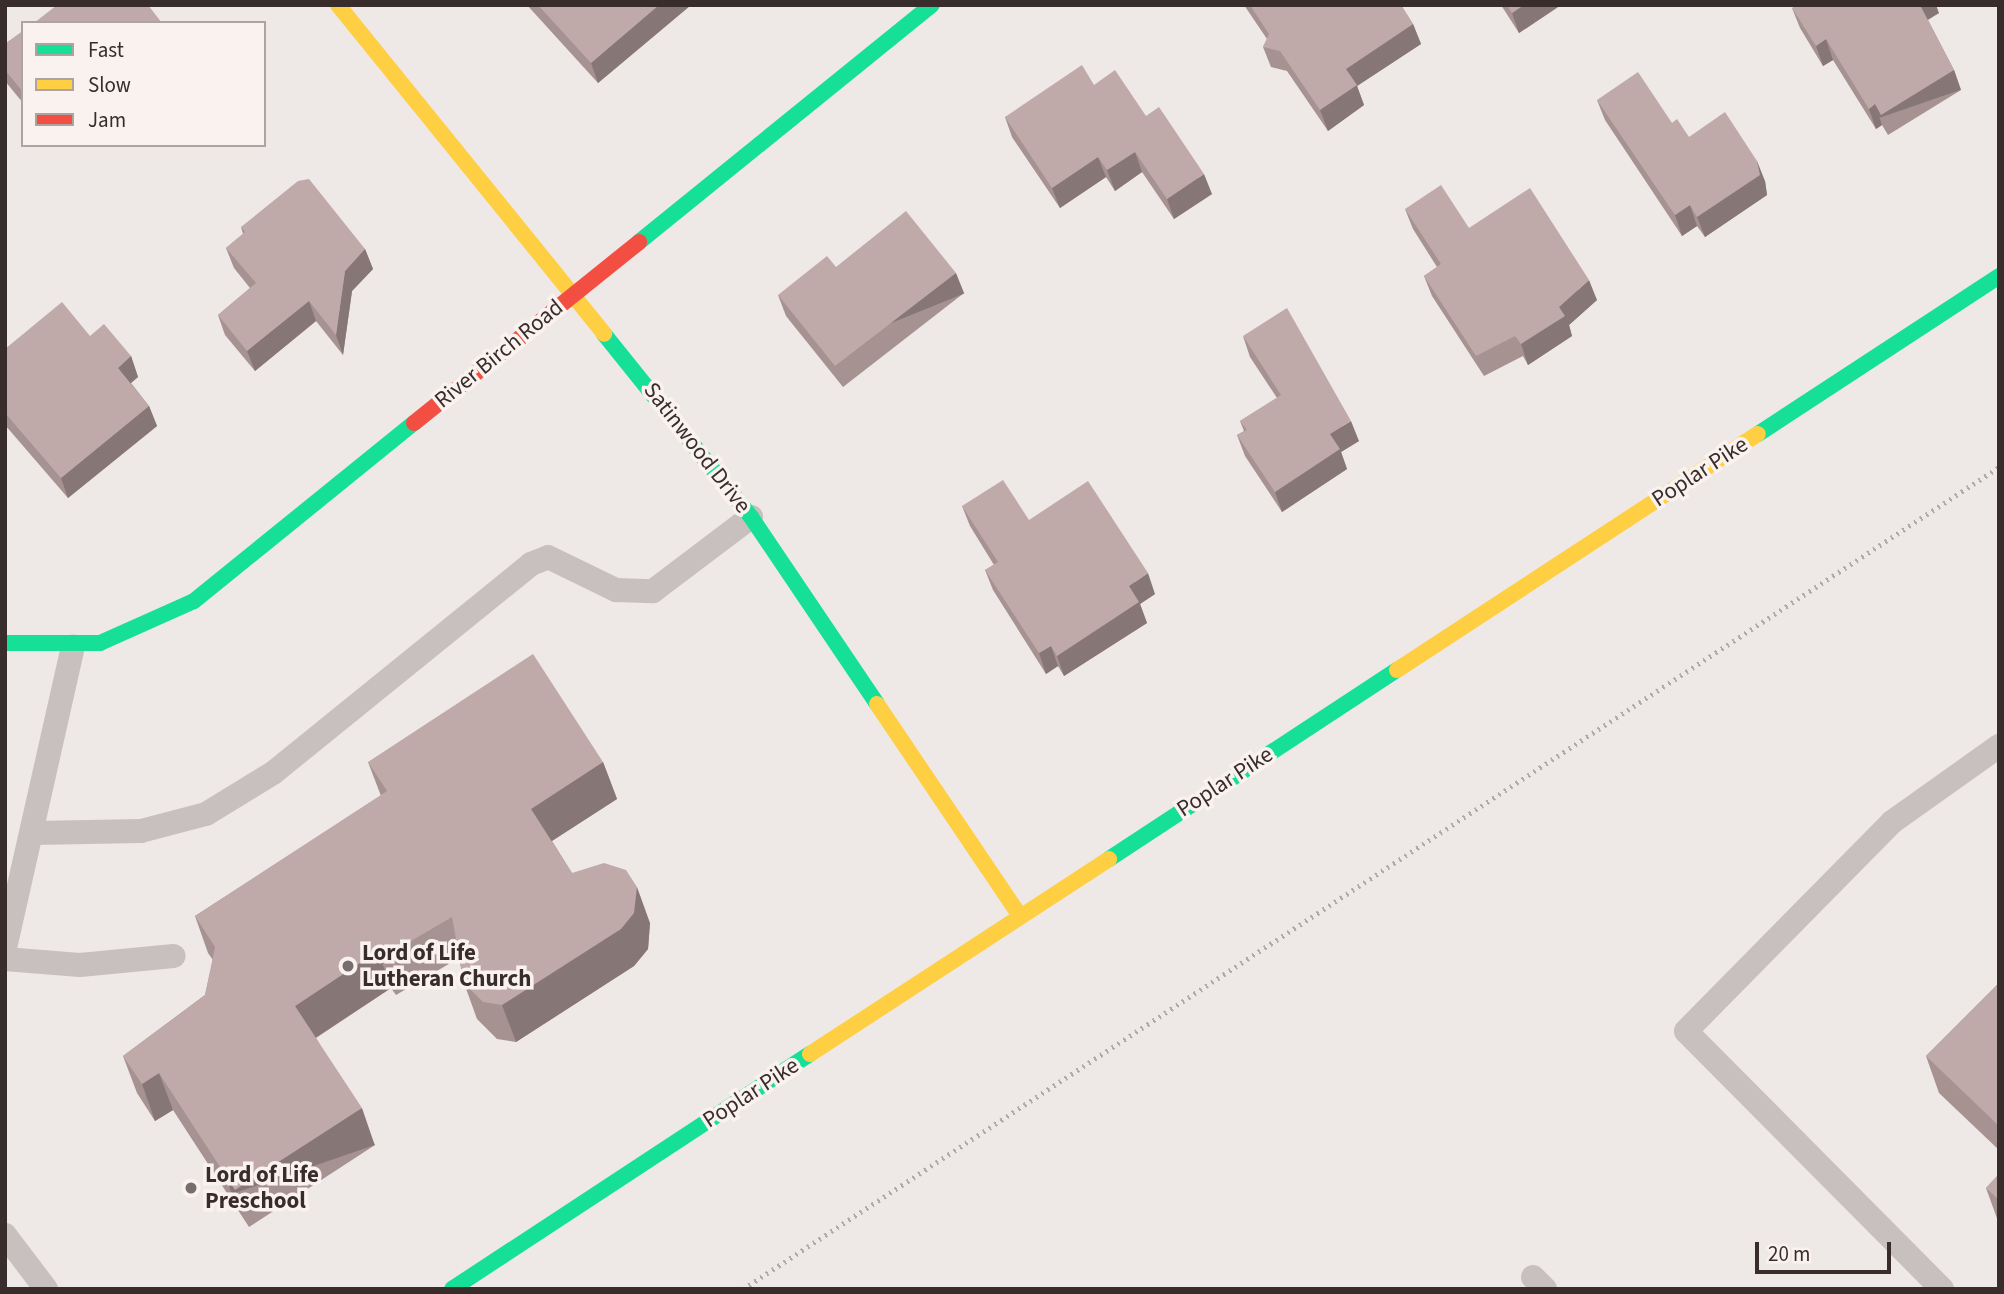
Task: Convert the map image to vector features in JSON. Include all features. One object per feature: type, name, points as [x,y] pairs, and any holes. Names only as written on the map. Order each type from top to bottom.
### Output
[{"type":"street","name":"Satinwood Drive","points":[[338,5],[575,292],[751,517],[1020,916]]},
{"type":"street","name":"River Birch Road","points":[[5,643],[41,648],[73,647],[128,635],[194,601],[932,5]]},
{"type":"street","name":"Poplar Pike","points":[[452,1289],[1999,276]]},
{"type":"lane","points":[[34,833],[141,831],[206,814],[273,773],[531,564],[548,557],[616,590],[653,591],[751,517]]},
{"type":"lane","points":[[5,948],[34,833],[73,647]]},
{"type":"lane","points":[[1942,1289],[1686,1031],[1892,822],[1999,746]]},
{"type":"lane","points":[[5,959],[80,965],[174,956]]},
{"type":"lane","points":[[5,1235],[46,1289]]},
{"type":"building","points":[[57,5],[148,5],[160,21],[37,21]]},
{"type":"building","points":[[538,5],[659,5],[591,63]]},
{"type":"building","points":[[1250,5],[1401,5],[1413,24],[1346,69],[1357,85],[1320,110],[1280,51],[1263,47],[1269,34]]},
{"type":"building","points":[[1507,5],[1524,5],[1512,13]]},
{"type":"building","points":[[1796,5],[1920,5],[1954,70],[1881,115],[1875,104],[1869,109],[1826,39],[1816,46],[1792,8]]},
{"type":"building","points":[[21,32],[21,90],[5,70],[5,44]]},
{"type":"building","points":[[1082,65],[1094,85],[1115,70],[1146,116],[1159,107],[1204,174],[1167,199],[1135,152],[1107,170],[1098,157],[1052,188],[1005,117]]},
{"type":"building","points":[[1638,72],[1672,123],[1677,119],[1689,137],[1725,112],[1757,161],[1760,175],[1697,217],[1690,205],[1675,215],[1597,100]]},
{"type":"building","points":[[309,179],[365,249],[345,271],[336,335],[309,301],[247,351],[218,315],[256,283],[226,248],[245,232],[241,227],[298,181]]},
{"type":"building","points":[[1441,185],[1469,228],[1530,188],[1589,280],[1559,307],[1565,316],[1521,344],[1515,336],[1476,356],[1424,276],[1441,264],[1405,209]]},
{"type":"building","points":[[906,211],[956,273],[835,366],[778,295],[827,256],[836,267]]},
{"type":"building","points":[[62,302],[90,336],[104,324],[131,356],[118,368],[149,406],[61,478],[5,413],[5,349]]},
{"type":"building","points":[[1287,308],[1351,421],[1330,434],[1340,449],[1275,492],[1237,435],[1247,430],[1240,421],[1281,395],[1243,336]]},
{"type":"building","points":[[1003,480],[1029,520],[1088,481],[1148,573],[1129,586],[1139,602],[1057,656],[1051,646],[1039,653],[985,570],[998,562],[962,506]]},
{"type":"building","points":[[533,654],[603,762],[531,809],[572,873],[604,863],[626,870],[637,887],[634,913],[621,929],[502,1005],[483,1002],[464,983],[452,917],[382,958],[378,951],[295,1006],[362,1108],[235,1190],[159,1073],[142,1084],[123,1056],[205,995],[215,947],[195,916],[387,791],[368,762]]},
{"type":"building","points":[[1999,983],[1999,1126],[1926,1056]]},
{"type":"building","points":[[1999,1174],[1999,1200],[1986,1188]]},
{"type":"railway","points":[[743,1289],[1999,467]]},
{"type":"traffic: fast","points":[[639,242],[932,5]]},
{"type":"traffic: fast","points":[[1758,434],[1999,276]]},
{"type":"traffic: fast","points":[[604,334],[751,517],[877,704]]},
{"type":"traffic: fast","points":[[5,643],[100,643],[194,601],[414,423]]},
{"type":"traffic: fast","points":[[1109,859],[1397,670]]},
{"type":"traffic: fast","points":[[452,1289],[810,1054]]},
{"type":"traffic: slow","points":[[338,5],[604,334]]},
{"type":"traffic: slow","points":[[1397,670],[1758,434]]},
{"type":"traffic: slow","points":[[877,704],[1020,916]]},
{"type":"traffic: slow","points":[[810,1054],[1109,859]]},
{"type":"traffic: jam","points":[[414,423],[639,242]]},
{"type":"place","name":"Lord of Life Lutheran Church","points":[[348,966]]},
{"type":"place","name":"Lord of Life Preschool","points":[[191,1188]]}]
